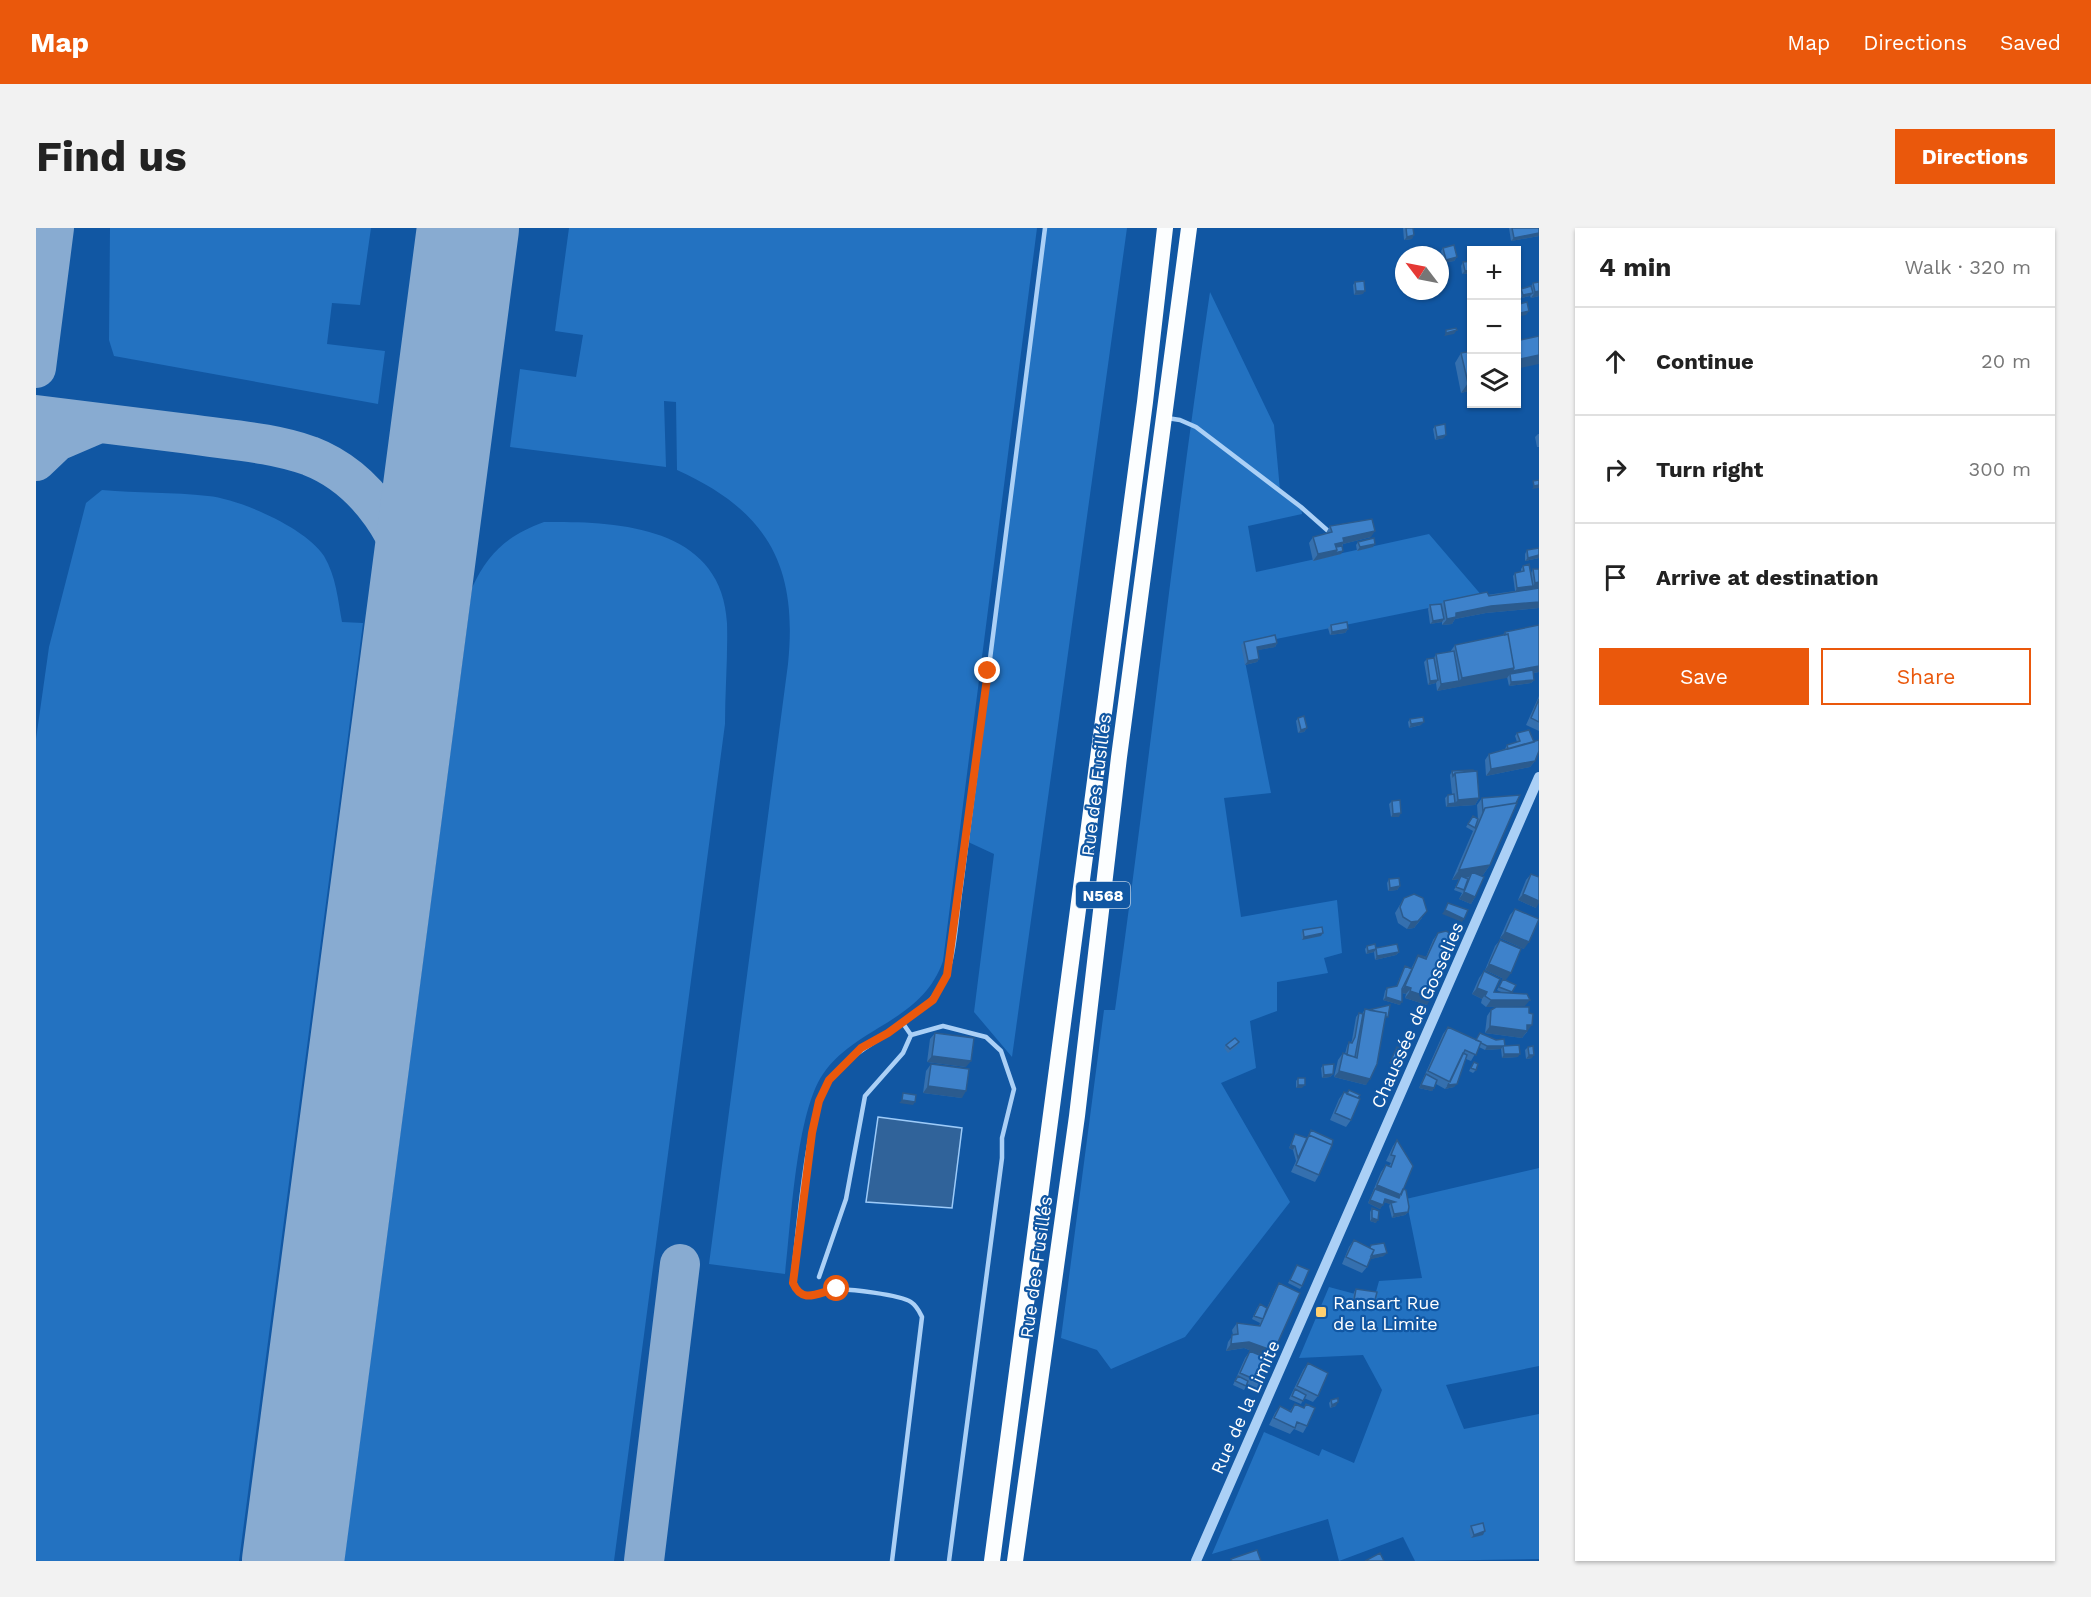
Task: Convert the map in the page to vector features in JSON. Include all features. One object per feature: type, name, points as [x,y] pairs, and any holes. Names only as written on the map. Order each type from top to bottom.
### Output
[{"type":"highway","name":"Rue des Fusillés","points":[[992,1561],[1142,426],[1165,228]]},
{"type":"highway","name":"Rue des Fusillés","points":[[1015,1561],[1075,1128],[1119,757],[1189,228]]},
{"type":"street","name":"Chaussée de Gosselies","points":[[1324,1267],[1539,777]]},
{"type":"street","name":"Rue de la Limite","points":[[1196,1561],[1324,1267]]},
{"type":"lane","points":[[891,1561],[922,1317],[911,1302],[896,1297],[837,1289],[818,1296],[807,1296],[796,1289],[793,1275],[819,1101],[829,1080],[861,1048],[933,1000],[947,975],[962,875],[1045,228]]},
{"type":"lane","points":[[1165,418],[1180,420],[1196,427],[1301,507],[1327,530]]},
{"type":"lane","points":[[902,1022],[910,1035]]},
{"type":"lane","points":[[910,1035],[942,1026],[986,1037],[1001,1051],[1014,1089],[1002,1138],[1002,1158],[984,1308],[949,1561]]},
{"type":"lane","points":[[819,1277],[846,1199],[865,1096],[903,1053],[910,1035]]},
{"type":"shaded area","points":[[110,228],[371,228],[360,305],[332,303],[327,344],[385,351],[378,404],[114,356],[109,340]]},
{"type":"shaded area","points":[[569,228],[1037,228],[943,961],[933,981],[920,998],[905,1011],[853,1045],[823,1074],[814,1092],[801,1141],[785,1274],[709,1264],[788,664],[790,629],[788,598],[781,570],[770,546],[755,524],[734,504],[708,486],[677,470],[676,402],[664,401],[666,467],[510,447],[520,369],[576,377],[583,335],[555,331]]},
{"type":"shaded area","points":[[1044,228],[1127,228],[1012,1057],[974,1012],[994,854],[966,841]]},
{"type":"shaded area","points":[[1210,292],[1274,425],[1280,490],[1301,507],[1302,514],[1248,526],[1256,572],[1429,534],[1483,597],[1242,646],[1271,793],[1224,798],[1241,917],[1337,900],[1342,953],[1324,958],[1328,973],[1277,982],[1277,1011],[1250,1021],[1256,1068],[1221,1083],[1290,1202],[1185,1337],[1111,1369],[1097,1350],[1061,1338],[1104,1010],[1115,1010]]},
{"type":"shaded area","points":[[102,490],[221,498],[271,517],[303,535],[324,556],[334,580],[342,622],[363,623],[239,1561],[36,1561],[36,739],[49,647],[86,503]]},
{"type":"shaded area","points":[[544,522],[603,524],[633,528],[661,536],[686,548],[707,566],[721,591],[727,623],[725,724],[614,1561],[344,1561],[472,588],[485,565],[500,547],[520,533]]},
{"type":"shaded area","points":[[878,1117],[962,1128],[952,1208],[866,1202]]},
{"type":"shaded area","points":[[1539,1168],[1539,1366],[1446,1385],[1464,1429],[1539,1414],[1539,1559],[1415,1561],[1403,1537],[1339,1561],[1328,1519],[1212,1554],[1264,1432],[1319,1456],[1322,1449],[1354,1463],[1382,1390],[1363,1355],[1299,1358],[1329,1287],[1374,1299],[1379,1281],[1422,1278],[1406,1199]]},
{"type":"building","points":[[1406,228],[1413,228],[1414,235],[1407,237]]},
{"type":"building","points":[[1512,228],[1539,228],[1539,233],[1514,238]]},
{"type":"building","points":[[1454,245],[1457,257],[1449,259],[1449,246]]},
{"type":"building","points":[[1463,262],[1467,262],[1467,271],[1465,271]]},
{"type":"building","points":[[1364,281],[1365,291],[1356,291],[1355,282]]},
{"type":"building","points":[[1539,282],[1539,291],[1535,292],[1533,283]]},
{"type":"building","points":[[1531,286],[1533,293],[1523,295],[1521,289]]},
{"type":"building","points":[[1527,302],[1529,311],[1521,313],[1521,304]]},
{"type":"building","points":[[1456,328],[1457,330],[1446,333],[1446,330]]},
{"type":"building","points":[[1539,336],[1539,355],[1521,359],[1521,340]]},
{"type":"building","points":[[1467,352],[1467,379],[1461,353]]},
{"type":"building","points":[[1445,424],[1446,435],[1437,437],[1435,426]]},
{"type":"building","points":[[1539,480],[1539,485],[1534,486],[1533,481]]},
{"type":"building","points":[[1372,519],[1375,531],[1343,538],[1344,542],[1335,544],[1337,550],[1318,554],[1313,537],[1332,532],[1330,526]]},
{"type":"building","points":[[1374,538],[1375,544],[1360,547],[1358,542]]},
{"type":"building","points":[[1342,546],[1343,551],[1334,553],[1337,550],[1336,547]]},
{"type":"building","points":[[1539,548],[1539,555],[1528,558],[1527,550]]},
{"type":"building","points":[[1529,564],[1533,586],[1517,588],[1515,573],[1524,571],[1523,566]]},
{"type":"building","points":[[1533,569],[1539,569],[1539,582],[1535,583]]},
{"type":"building","points":[[1539,588],[1539,602],[1491,606],[1456,613],[1456,617],[1447,619],[1444,601],[1487,592],[1489,596]]},
{"type":"building","points":[[1441,604],[1444,619],[1433,621],[1430,605]]},
{"type":"building","points":[[1347,622],[1348,629],[1332,632],[1331,625]]},
{"type":"building","points":[[1539,625],[1539,666],[1512,671],[1514,668],[1508,634],[1505,635],[1505,632]]},
{"type":"building","points":[[1508,634],[1514,668],[1462,678],[1455,645]]},
{"type":"building","points":[[1275,635],[1277,643],[1257,647],[1259,659],[1248,661],[1244,642]]},
{"type":"building","points":[[1454,651],[1459,681],[1441,684],[1436,654]]},
{"type":"building","points":[[1434,658],[1438,680],[1430,681],[1427,659]]},
{"type":"building","points":[[1533,670],[1534,680],[1511,682],[1510,674]]},
{"type":"building","points":[[1539,699],[1539,722],[1531,718]]},
{"type":"building","points":[[1304,716],[1307,728],[1301,730],[1298,718]]},
{"type":"building","points":[[1423,717],[1424,722],[1411,724],[1410,719]]},
{"type":"building","points":[[1529,730],[1534,742],[1508,749],[1507,745],[1520,741],[1517,733]]},
{"type":"building","points":[[1539,740],[1539,751],[1535,761],[1491,769],[1489,754]]},
{"type":"building","points":[[1473,770],[1455,773],[1453,776],[1452,771]]},
{"type":"building","points":[[1477,771],[1479,798],[1458,800],[1455,773]]},
{"type":"building","points":[[1454,794],[1455,803],[1448,804],[1448,795]]},
{"type":"building","points":[[1520,795],[1516,803],[1485,808],[1483,812],[1482,798]]},
{"type":"building","points":[[1400,800],[1401,813],[1393,814],[1392,801]]},
{"type":"building","points":[[1517,803],[1490,865],[1459,870],[1485,808]]},
{"type":"building","points":[[1473,816],[1478,819],[1475,828],[1468,824]]},
{"type":"building","points":[[1472,872],[1484,877],[1475,897],[1464,892]]},
{"type":"building","points":[[1531,874],[1539,877],[1539,901],[1523,894]]},
{"type":"building","points":[[1461,876],[1468,879],[1464,890],[1456,887]]},
{"type":"building","points":[[1399,878],[1400,886],[1390,888],[1389,879]]},
{"type":"building","points":[[1414,894],[1423,898],[1427,911],[1418,921],[1411,922],[1403,917],[1400,907],[1404,898]]},
{"type":"building","points":[[1448,903],[1468,910],[1464,919],[1445,910]]},
{"type":"building","points":[[1515,909],[1539,919],[1529,942],[1505,932]]},
{"type":"building","points":[[1322,927],[1323,933],[1304,937],[1303,930]]},
{"type":"building","points":[[1446,931],[1458,937],[1431,998],[1410,991],[1411,988],[1405,986],[1418,956],[1426,959],[1438,933]]},
{"type":"building","points":[[1500,940],[1521,949],[1511,973],[1489,964]]},
{"type":"building","points":[[1375,944],[1376,949],[1368,951],[1367,946]]},
{"type":"building","points":[[1397,944],[1399,952],[1377,956],[1376,948]]},
{"type":"building","points":[[1405,966],[1412,969],[1402,989],[1402,1002],[1386,997],[1387,988],[1397,986]]},
{"type":"building","points":[[1484,971],[1500,979],[1494,992],[1527,994],[1530,1000],[1491,1000],[1485,996],[1487,992],[1477,988]]},
{"type":"building","points":[[1503,979],[1516,985],[1512,992],[1499,987]]},
{"type":"building","points":[[1390,1005],[1388,1017],[1386,1013],[1368,1010]]},
{"type":"building","points":[[1496,1007],[1529,1007],[1529,1013],[1533,1014],[1532,1025],[1527,1025],[1527,1031],[1490,1026],[1491,1010]]},
{"type":"building","points":[[1365,1009],[1386,1013],[1377,1064],[1370,1079],[1339,1071],[1343,1053],[1357,1058]]},
{"type":"building","points":[[1359,1013],[1363,1014],[1355,1057],[1347,1055],[1349,1042],[1352,1043],[1355,1037]]},
{"type":"building","points":[[1448,1027],[1481,1042],[1476,1055],[1465,1050],[1450,1082],[1428,1071]]},
{"type":"building","points":[[935,1033],[974,1038],[971,1061],[932,1056]]},
{"type":"building","points":[[1480,1033],[1496,1040],[1504,1039],[1505,1046],[1487,1046],[1481,1043],[1476,1040]]},
{"type":"building","points":[[1235,1038],[1239,1042],[1230,1049],[1226,1045]]},
{"type":"building","points":[[1519,1045],[1520,1054],[1504,1054],[1503,1046]]},
{"type":"building","points":[[1533,1046],[1534,1055],[1529,1055],[1528,1047]]},
{"type":"building","points":[[1397,1047],[1406,1051],[1401,1064],[1391,1060]]},
{"type":"building","points":[[1463,1053],[1467,1055],[1457,1084],[1448,1085]]},
{"type":"building","points":[[1474,1062],[1478,1064],[1476,1070],[1471,1068]]},
{"type":"building","points":[[931,1064],[969,1069],[966,1091],[928,1086]]},
{"type":"building","points":[[1334,1064],[1333,1074],[1324,1075],[1323,1065]]},
{"type":"building","points":[[1426,1074],[1437,1080],[1434,1088],[1421,1085]]},
{"type":"building","points":[[1298,1078],[1305,1078],[1305,1085],[1298,1085]]},
{"type":"building","points":[[1349,1090],[1360,1095],[1358,1098],[1347,1094]]},
{"type":"building","points":[[1344,1092],[1360,1099],[1351,1120],[1335,1113]]},
{"type":"building","points":[[903,1093],[916,1095],[915,1102],[902,1100]]},
{"type":"building","points":[[1311,1130],[1333,1140],[1332,1145],[1309,1135]]},
{"type":"building","points":[[1295,1134],[1307,1138],[1298,1158],[1295,1146],[1291,1145]]},
{"type":"building","points":[[1309,1135],[1332,1145],[1319,1175],[1296,1165]]},
{"type":"building","points":[[1397,1140],[1413,1166],[1401,1195],[1377,1185],[1386,1165],[1391,1167],[1395,1156],[1391,1155]]},
{"type":"building","points":[[1375,1189],[1399,1198],[1403,1189],[1406,1190],[1408,1212],[1394,1214],[1391,1203],[1395,1202],[1385,1199],[1383,1205],[1370,1200]]},
{"type":"building","points":[[1372,1208],[1379,1211],[1378,1220],[1372,1218]]},
{"type":"building","points":[[1354,1240],[1374,1250],[1367,1267],[1346,1257]]},
{"type":"building","points":[[1384,1243],[1387,1253],[1371,1256],[1374,1250],[1370,1248],[1371,1245]]},
{"type":"building","points":[[1297,1265],[1309,1270],[1302,1286],[1290,1280]]},
{"type":"building","points":[[1279,1283],[1300,1293],[1274,1351],[1249,1342],[1231,1344],[1232,1335],[1238,1334],[1237,1323],[1260,1326]]},
{"type":"building","points":[[1356,1289],[1377,1292],[1374,1304],[1354,1300]]},
{"type":"building","points":[[1260,1304],[1267,1308],[1263,1319],[1254,1316]]},
{"type":"building","points":[[1250,1351],[1271,1360],[1261,1382],[1240,1373]]},
{"type":"building","points":[[1308,1363],[1328,1373],[1318,1396],[1297,1386]]},
{"type":"building","points":[[1238,1376],[1248,1381],[1246,1386],[1235,1381]]},
{"type":"building","points":[[1295,1389],[1306,1395],[1303,1401],[1292,1396]]},
{"type":"building","points":[[1338,1398],[1338,1402],[1332,1405],[1331,1400]]},
{"type":"building","points":[[1295,1404],[1304,1408],[1306,1404],[1315,1408],[1307,1426],[1297,1422],[1295,1428],[1274,1418],[1280,1406],[1291,1412]]},
{"type":"building","points":[[1483,1523],[1485,1531],[1474,1535],[1471,1526]]},
{"type":"building","points":[[1257,1550],[1261,1561],[1232,1561],[1231,1559]]},
{"type":"building","points":[[1380,1553],[1384,1561],[1365,1561]]},
{"type":"taxiway","points":[[36,368],[54,228]]},
{"type":"taxiway","points":[[36,415],[265,444],[295,451],[331,466],[367,495],[382,514],[404,555],[414,600],[410,664]]},
{"type":"taxiway","points":[[36,461],[57,441],[99,423]]},
{"type":"taxiway","points":[[644,1561],[680,1264]]},
{"type":"runway","points":[[293,1561],[468,228]]},
{"type":"place","name":"Ransart Rue de la Limite","points":[[1321,1312]]},
{"type":"route","points":[[837,1289],[812,1297],[800,1293],[793,1283],[812,1133],[819,1101],[829,1080],[861,1048],[888,1033],[933,1000],[947,975],[961,886],[988,671]]}]
